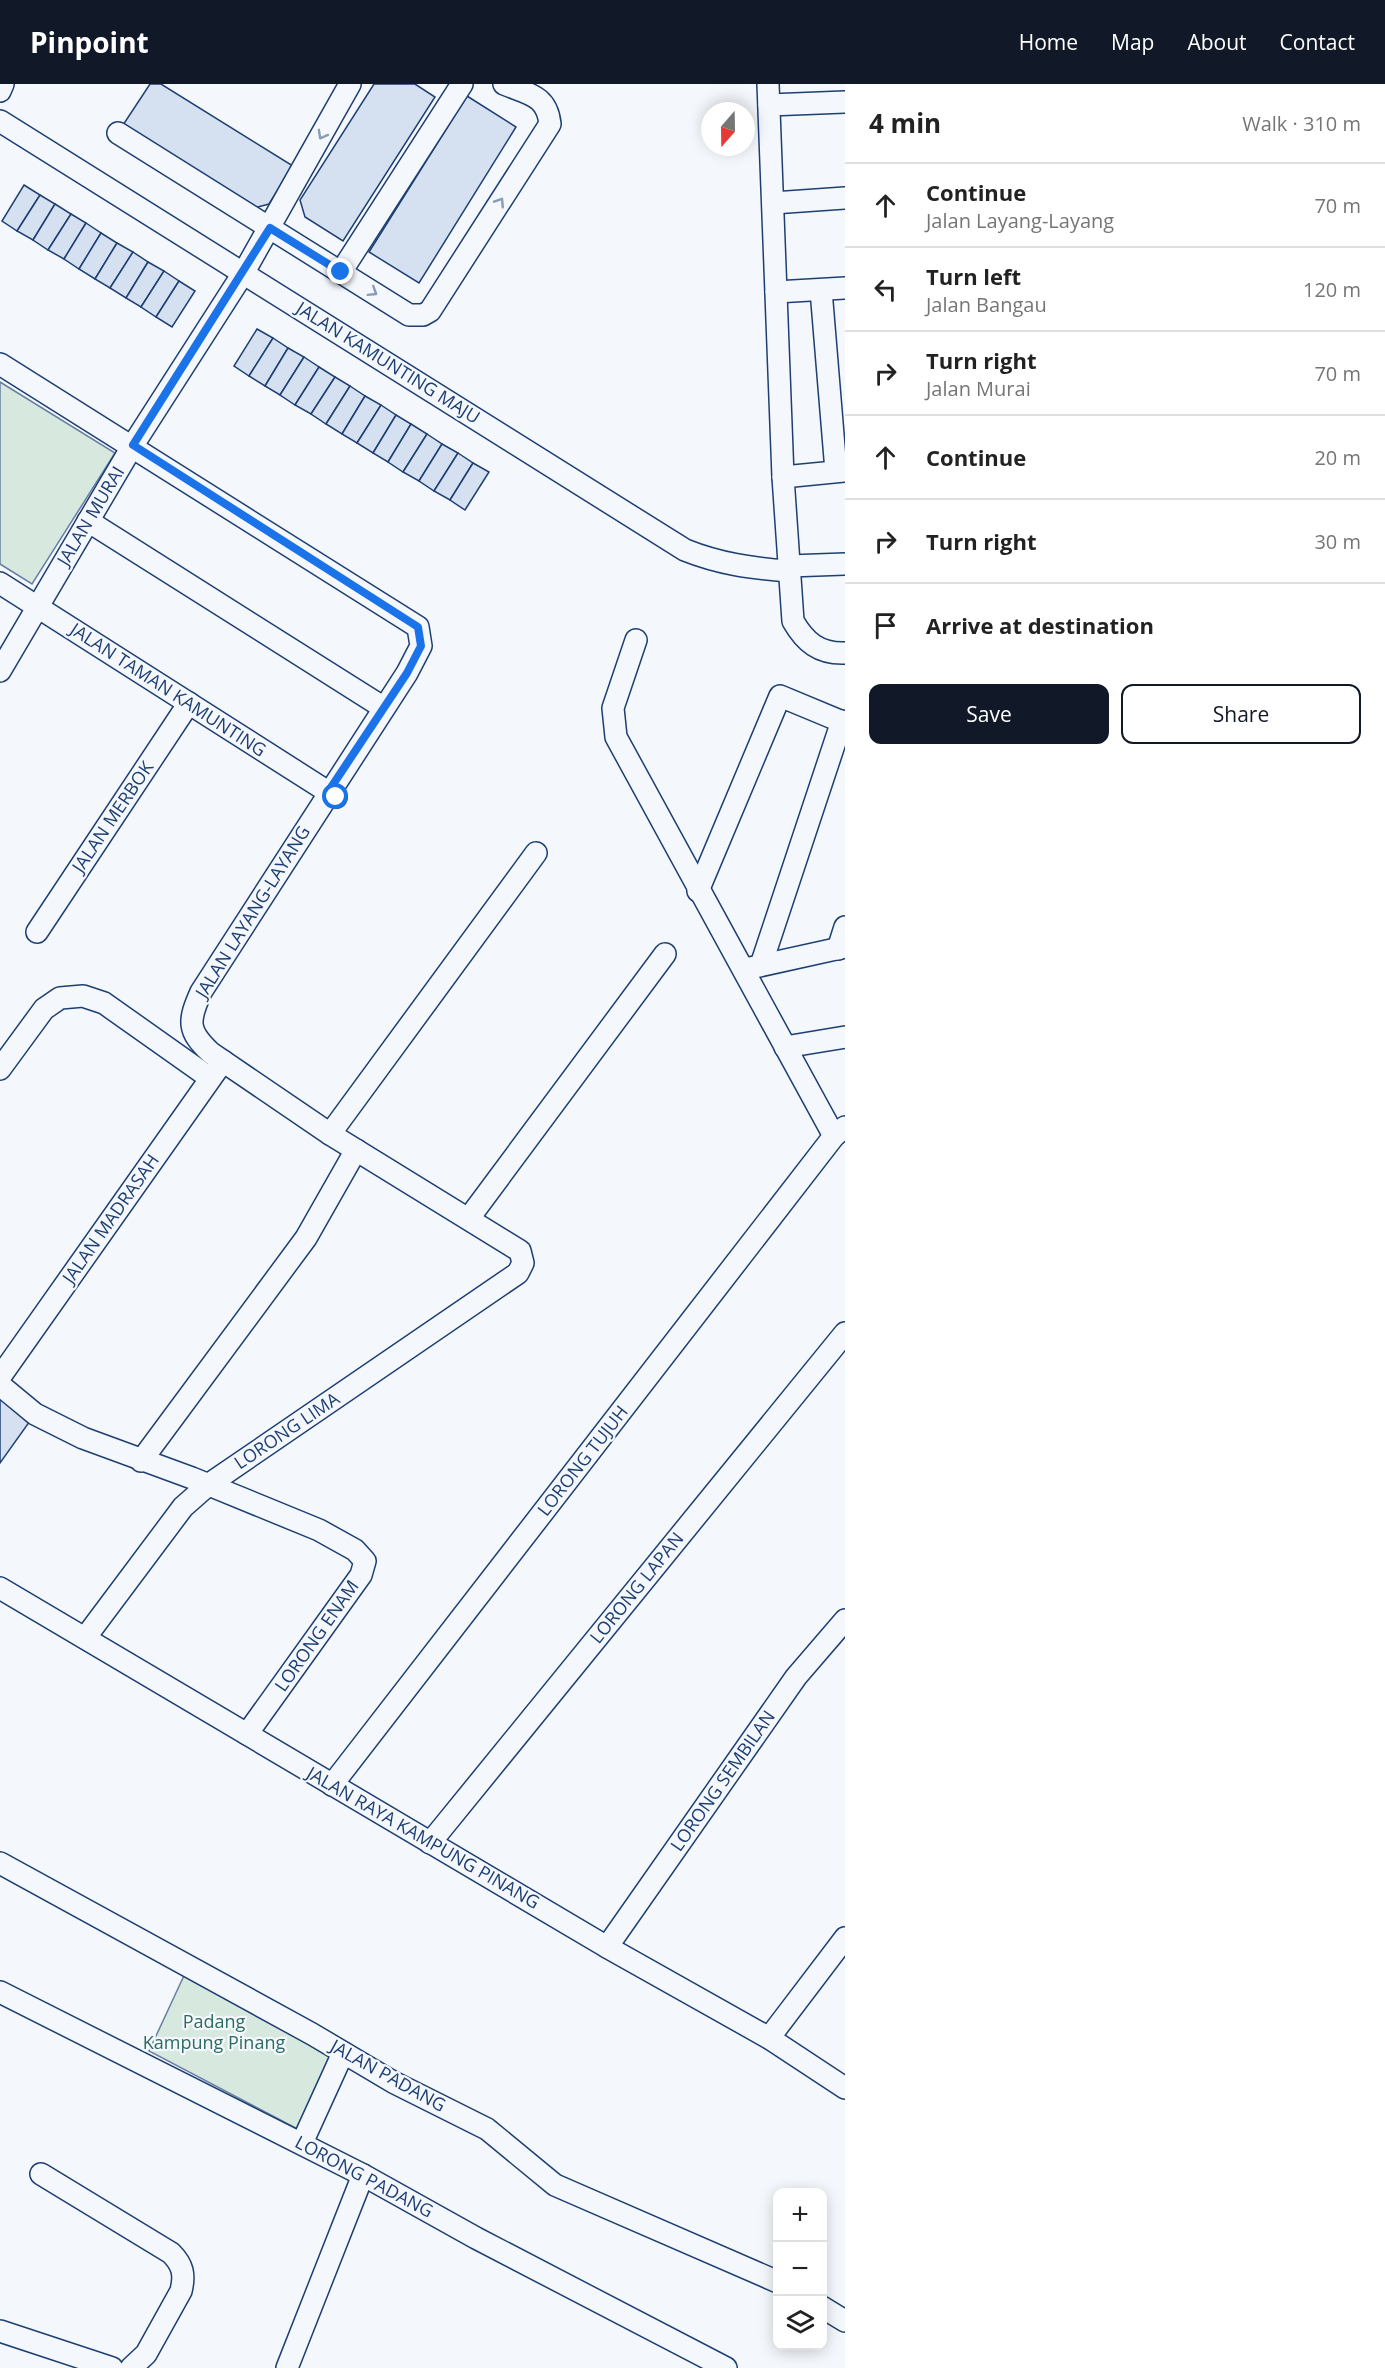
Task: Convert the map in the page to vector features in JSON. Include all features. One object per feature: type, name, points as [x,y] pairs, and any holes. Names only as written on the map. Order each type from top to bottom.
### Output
[{"type":"street","points":[[0,90],[3,84]]},
{"type":"street","name":"JALAN MURAI","points":[[0,671],[133,445],[244,273],[350,84]]},
{"type":"street","points":[[341,272],[462,84]]},
{"type":"street","points":[[118,133],[409,315],[423,315],[430,310],[550,124],[548,109],[540,99],[504,84]]},
{"type":"street","points":[[845,102],[768,94],[783,477],[793,621],[802,638],[818,650],[845,653]]},
{"type":"street","name":"JALAN KAMUNTING MAJU","points":[[0,121],[685,550],[714,561],[740,567],[789,569],[845,564]]},
{"type":"street","points":[[773,203],[845,198]]},
{"type":"street","points":[[776,292],[845,288]]},
{"type":"street","points":[[783,477],[840,471],[821,290]]},
{"type":"street","points":[[0,364],[133,445]]},
{"type":"street","name":"JALAN LAYANG-LAYANG","points":[[133,445],[418,627],[421,646],[332,795],[201,992],[191,1014],[192,1029],[199,1042],[223,1061]]},
{"type":"street","points":[[88,521],[384,708]]},
{"type":"street","name":"JALAN TAMAN KAMUNTING","points":[[0,583],[332,795]]},
{"type":"street","points":[[636,640],[613,708],[616,737],[698,891],[752,967],[785,1047],[839,1131]]},
{"type":"street","points":[[698,891],[780,696],[844,722],[752,967]]},
{"type":"street","name":"JALAN MERBOK","points":[[37,932],[189,703]]},
{"type":"street","points":[[330,1134],[536,853]]},
{"type":"street","points":[[752,967],[841,948],[845,927]]},
{"type":"street","points":[[223,1061],[330,1134],[469,1218],[666,954]]},
{"type":"street","points":[[0,1069],[44,1009],[60,998],[83,996],[104,1003],[210,1078]]},
{"type":"street","points":[[785,1047],[845,1037]]},
{"type":"street","name":"JALAN MADRASAH","points":[[0,1377],[223,1061]]},
{"type":"street","name":"LORONG TUJUH","points":[[332,1785],[839,1131]]},
{"type":"street","points":[[141,1461],[306,1238],[356,1150]]},
{"type":"street","name":"LORONG LIMA","points":[[85,1638],[183,1507],[208,1485],[518,1273],[524,1263],[520,1251],[469,1218]]},
{"type":"street","name":"LORONG LAPAN","points":[[430,1843],[845,1333]]},
{"type":"street","points":[[0,1385],[35,1414],[83,1438],[208,1485]]},
{"type":"street","name":"LORONG ENAM","points":[[208,1485],[319,1530],[355,1550],[365,1561],[360,1575],[247,1734]]},
{"type":"street","name":"JALAN RAYA KAMPUNG PINANG","points":[[0,1588],[607,1947],[769,2038],[845,2088]]},
{"type":"street","name":"LORONG SEMBILAN","points":[[607,1947],[796,1677],[845,1620]]},
{"type":"street","name":"JALAN PADANG","points":[[0,1863],[393,2082],[487,2129],[555,2185],[773,2280]]},
{"type":"street","points":[[769,2038],[845,1938]]},
{"type":"street","name":"LORONG PADANG","points":[[0,1992],[302,2143],[476,2238],[726,2368]]},
{"type":"street","points":[[302,2143],[343,2053]]},
{"type":"street","points":[[41,2174],[171,2253],[179,2261],[184,2280],[181,2291],[146,2354],[131,2368]]},
{"type":"street","points":[[287,2368],[363,2175]]},
{"type":"street","points":[[827,2310],[845,2321]]},
{"type":"street","points":[[0,2331],[112,2368]]},
{"type":"green space","points":[[0,382],[115,453],[32,584],[0,564]]},
{"type":"green space","name":"Padang Kampung Pinang","points":[[188,1967],[343,2053],[307,2134],[149,2051]]},
{"type":"building","points":[[150,84],[161,84],[293,166],[269,204],[250,209],[121,128]]},
{"type":"building","points":[[374,84],[415,84],[435,97],[343,241],[305,217],[300,200]]},
{"type":"building","points":[[467,96],[516,127],[419,283],[369,252]]},
{"type":"building","points":[[24,185],[40,195],[17,231],[2,221]]},
{"type":"building","points":[[40,195],[55,204],[33,240],[17,231]]},
{"type":"building","points":[[55,204],[71,214],[48,250],[33,240]]},
{"type":"building","points":[[71,214],[86,223],[64,259],[48,250]]},
{"type":"building","points":[[86,223],[101,233],[79,269],[64,259]]},
{"type":"building","points":[[101,233],[117,243],[95,279],[79,269]]},
{"type":"building","points":[[117,243],[133,252],[110,288],[95,279]]},
{"type":"building","points":[[133,252],[148,262],[126,298],[110,288]]},
{"type":"building","points":[[148,262],[164,271],[141,307],[126,298]]},
{"type":"building","points":[[164,271],[179,281],[156,317],[141,307]]},
{"type":"building","points":[[179,281],[195,291],[172,327],[156,317]]},
{"type":"building","points":[[257,329],[273,338],[249,376],[234,366]]},
{"type":"building","points":[[273,338],[288,348],[265,386],[249,376]]},
{"type":"building","points":[[288,348],[304,357],[280,395],[265,386]]},
{"type":"building","points":[[304,357],[319,367],[295,405],[280,395]]},
{"type":"building","points":[[319,367],[335,377],[311,414],[295,405]]},
{"type":"building","points":[[335,377],[350,386],[326,424],[311,414]]},
{"type":"building","points":[[350,386],[365,396],[342,434],[326,424]]},
{"type":"building","points":[[365,396],[381,405],[357,443],[342,434]]},
{"type":"building","points":[[381,405],[396,415],[373,453],[357,443]]},
{"type":"building","points":[[396,415],[411,424],[388,462],[373,453]]},
{"type":"building","points":[[411,424],[427,434],[403,472],[388,462]]},
{"type":"building","points":[[427,434],[442,444],[419,481],[403,472]]},
{"type":"building","points":[[442,444],[458,453],[434,491],[419,481]]},
{"type":"building","points":[[458,453],[473,463],[450,500],[434,491]]},
{"type":"building","points":[[473,463],[489,472],[465,510],[450,500]]},
{"type":"building","points":[[0,1390],[35,1414],[0,1463]]},
{"type":"route","points":[[336,797],[328,792],[407,673],[421,646],[418,627],[133,445],[183,364],[244,273],[270,228],[341,272]]}]
